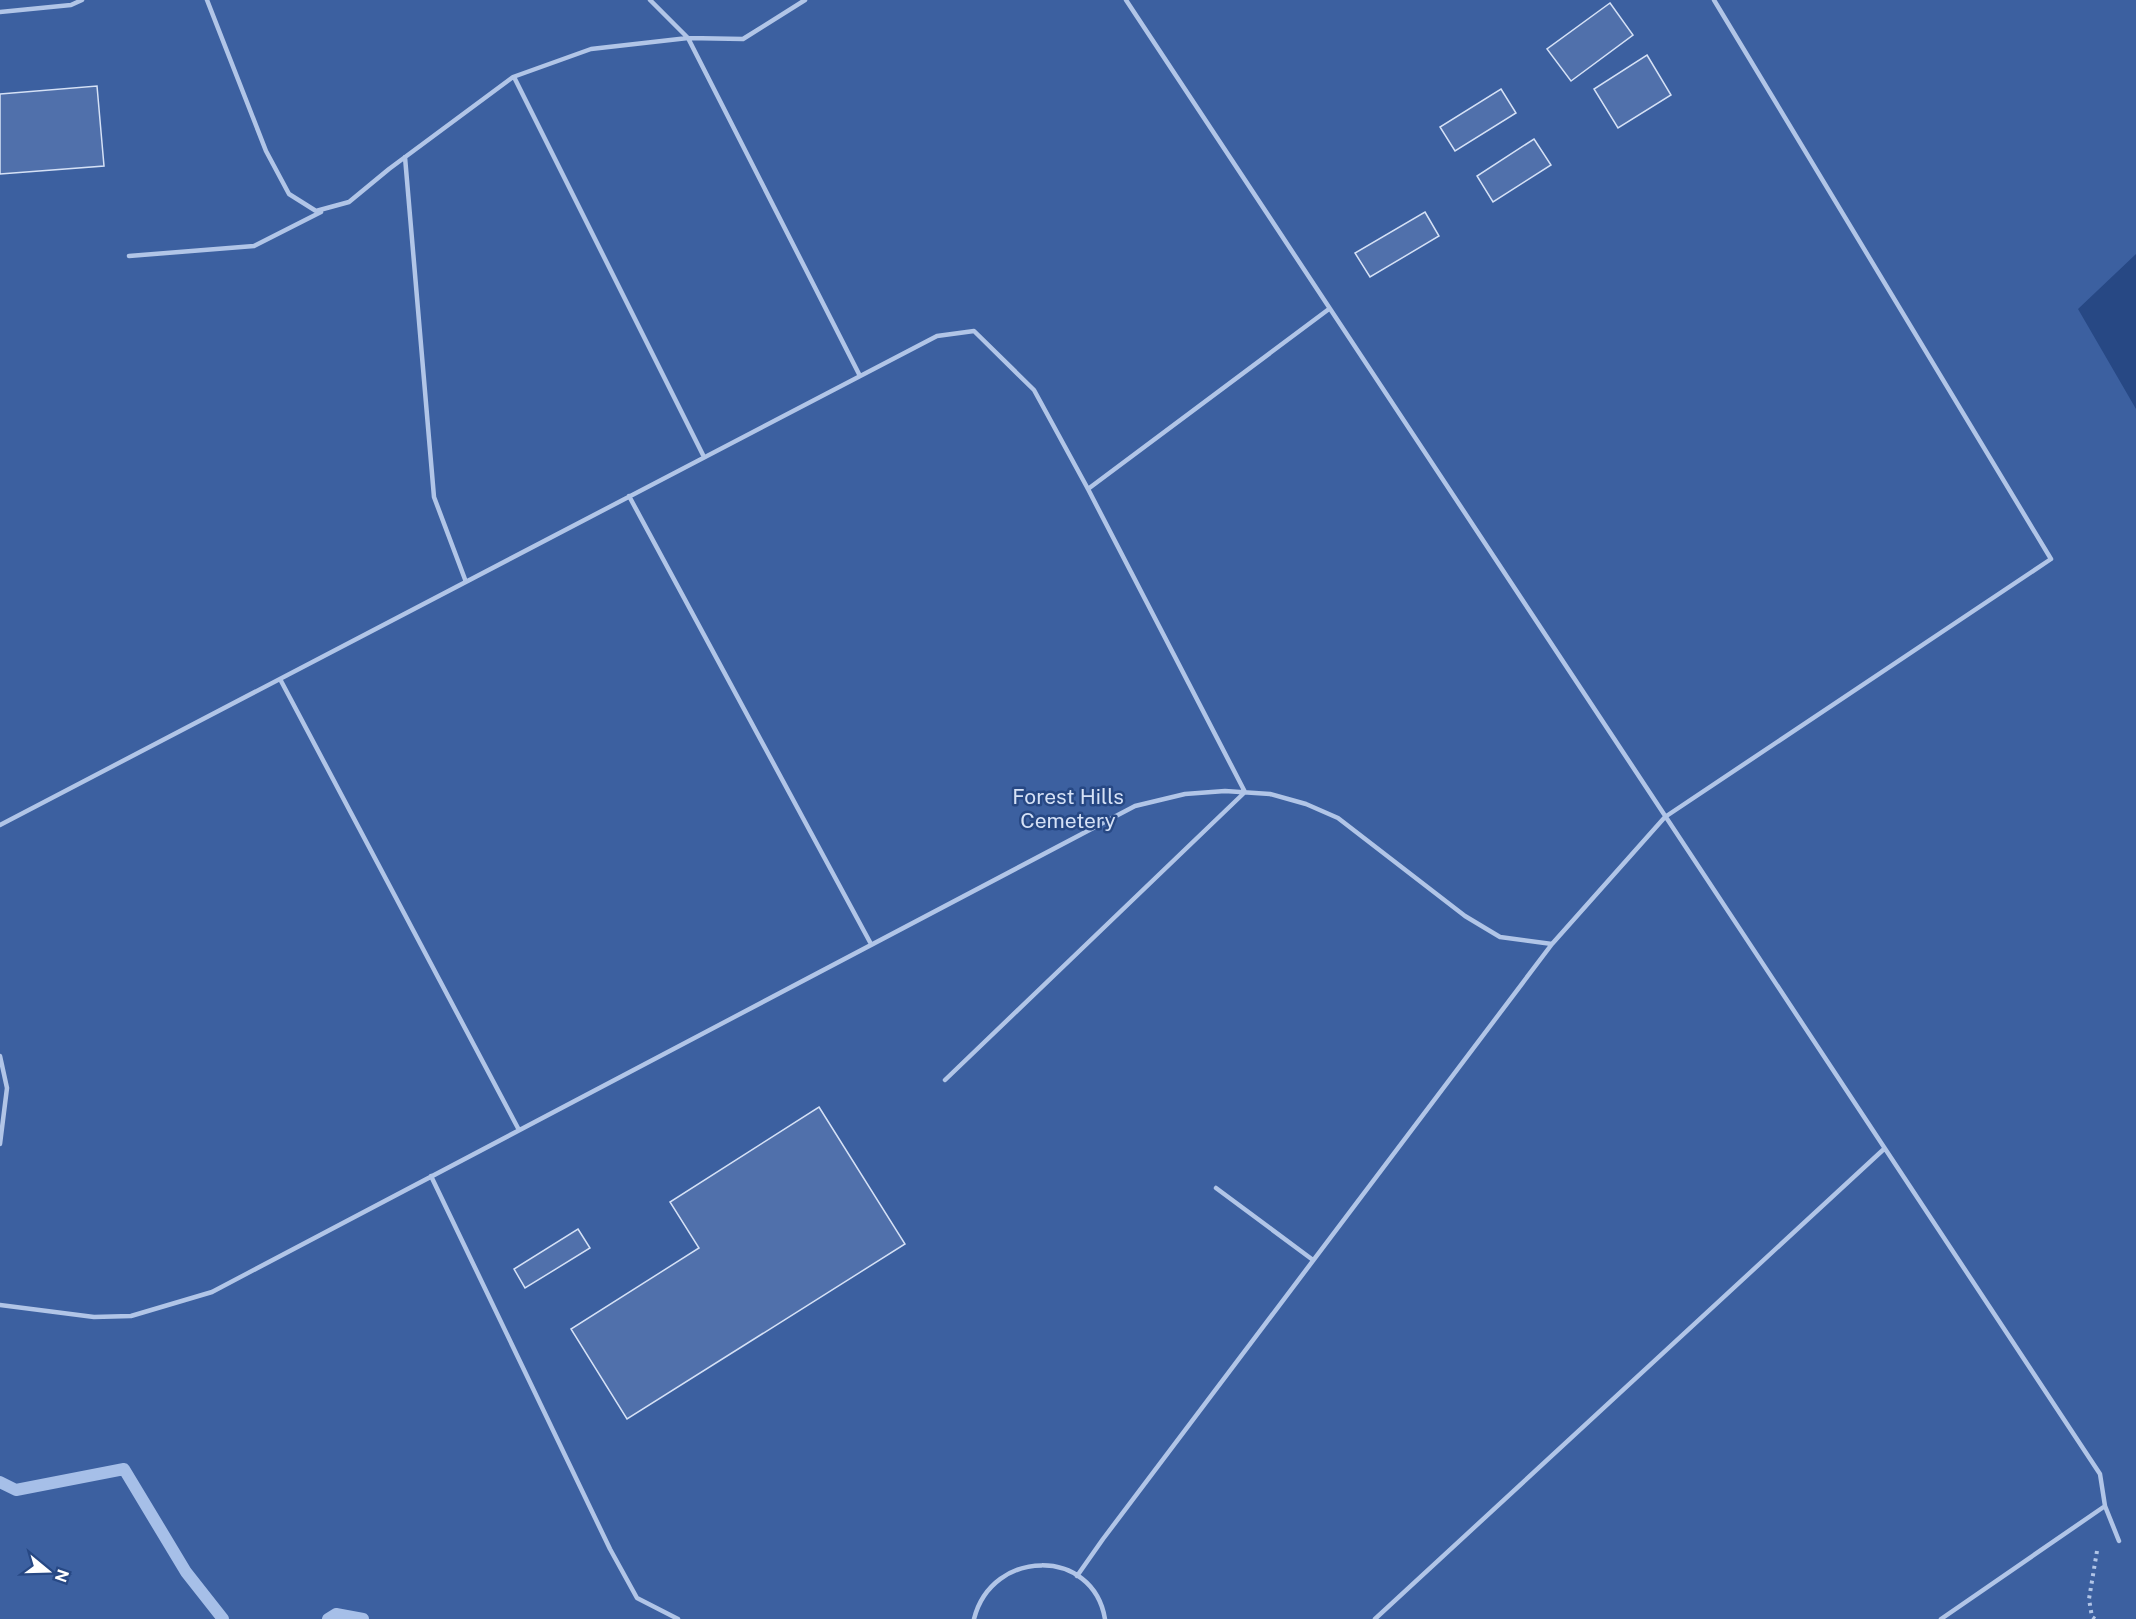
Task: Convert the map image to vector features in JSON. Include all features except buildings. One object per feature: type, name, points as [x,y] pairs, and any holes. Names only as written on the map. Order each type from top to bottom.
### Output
[{"type":"lane","points":[[0,12],[71,5],[82,0]]},
{"type":"lane","points":[[207,0],[266,151],[289,194],[316,211],[349,202],[405,157],[514,77],[591,50],[688,38],[743,39],[805,0]]},
{"type":"lane","points":[[650,0],[688,38],[860,376]]},
{"type":"lane","points":[[1126,0],[2100,1474],[2105,1506],[2119,1541]]},
{"type":"lane","points":[[1077,1576],[1552,944],[1665,818],[2051,559],[1716,1]]},
{"type":"lane","points":[[514,77],[704,457]]},
{"type":"lane","points":[[405,157],[434,497],[466,582]]},
{"type":"lane","points":[[129,256],[254,246],[329,208]]},
{"type":"lane","points":[[1088,489],[1329,309]]},
{"type":"lane","points":[[0,825],[937,336],[974,331],[1034,390],[1088,489],[1245,792]]},
{"type":"lane","points":[[629,496],[871,944]]},
{"type":"lane","points":[[280,679],[519,1130]]},
{"type":"lane","points":[[0,1305],[94,1317],[132,1316],[212,1292],[1135,806],[1185,794],[1245,792],[1270,795],[1306,804],[1338,818],[1464,916],[1500,937],[1552,944]]},
{"type":"lane","points":[[945,1080],[1245,792]]},
{"type":"lane","points":[[0,1056],[7,1088],[0,1144]]},
{"type":"lane","points":[[1375,1619],[1884,1149]]},
{"type":"lane","points":[[430,1176],[610,1549],[637,1598],[678,1619]]},
{"type":"lane","points":[[1216,1188],[1313,1260]]},
{"type":"lane","points":[[1941,1619],[2105,1506]]},
{"type":"lane","points":[[974,1619],[978,1604],[992,1585],[1011,1572],[1033,1565],[1056,1566],[1077,1576],[1093,1590],[1103,1609],[1105,1619]]},
{"type":"path","points":[[2094,1619],[2089,1599],[2105,1506]]},
{"type":"green space","name":"Forest Hills Cemetery","points":[[0,0],[2136,0],[2136,254],[2078,309],[2136,409],[2136,1619],[0,1619]]},
{"type":"waterway","points":[[0,1482],[16,1490],[124,1469],[186,1572],[223,1619]]},
{"type":"waterway","points":[[328,1619],[336,1614],[363,1619]]}]
